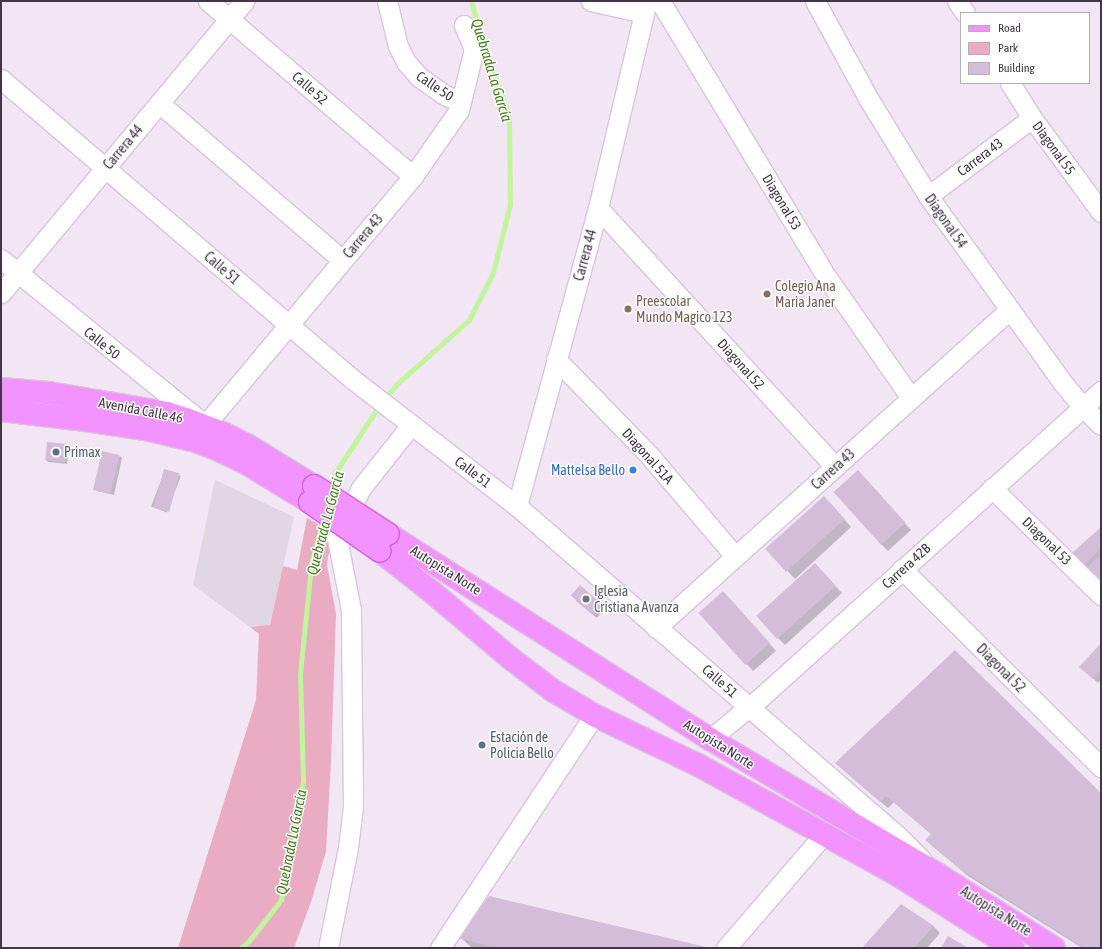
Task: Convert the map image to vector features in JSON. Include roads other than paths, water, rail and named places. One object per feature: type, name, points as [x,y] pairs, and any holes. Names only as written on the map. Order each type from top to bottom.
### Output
[{"type":"main road","name":"Avenida Calle 46","points":[[1,389],[49,393],[168,413],[205,425],[260,452],[312,494]]},
{"type":"main road","name":"Avenida Calle 46","points":[[1,410],[145,429],[192,440],[246,462],[312,494]]},
{"type":"main road","points":[[312,494],[384,542]]},
{"type":"main road","name":"Autopista Norte","points":[[384,542],[432,592],[510,658],[552,690],[594,715],[698,765],[893,872],[1013,948]]},
{"type":"main road","name":"Autopista Norte","points":[[384,542],[937,874],[1054,948]]},
{"type":"street","name":"Calle 52","points":[[208,1],[413,176]]},
{"type":"street","name":"Carrera 44","points":[[1,293],[244,1]]},
{"type":"street","name":"Calle 50","points":[[387,1],[398,46],[406,62],[419,77],[445,96],[461,102]]},
{"type":"street","points":[[591,1],[645,7]]},
{"type":"street","name":"Diagonal 53","points":[[660,1],[826,276],[911,398]]},
{"type":"street","name":"Diagonal 54","points":[[815,1],[868,98],[928,196],[1009,310],[1083,407],[1101,425]]},
{"type":"street","points":[[957,1],[964,12]]},
{"type":"street","name":"Carrera 44","points":[[517,506],[598,208],[645,7]]},
{"type":"street","name":"Carrera 43","points":[[205,425],[413,176],[459,110],[474,49],[464,25]]},
{"type":"street","name":"Calle 51","points":[[1,79],[355,381],[517,506],[898,837],[937,874]]},
{"type":"street","name":"Diagonal 55","points":[[1011,84],[1032,118],[1101,212]]},
{"type":"street","points":[[160,103],[342,260]]},
{"type":"street","name":"Carrera 43","points":[[928,196],[1032,118]]},
{"type":"street","name":"Diagonal 52","points":[[598,208],[835,467]]},
{"type":"street","name":"Calle 50","points":[[1,259],[17,274],[205,425]]},
{"type":"street","name":"Carrera 43","points":[[656,628],[1009,310]]},
{"type":"street","name":"Diagonal 51A","points":[[556,359],[648,455],[735,556]]},
{"type":"street","name":"Carrera 42B","points":[[710,739],[749,707],[1101,391]]},
{"type":"street","points":[[328,948],[348,848],[353,806],[351,610],[337,538],[361,488],[411,425]]},
{"type":"street","name":"Diagonal 53","points":[[992,488],[1101,595]]},
{"type":"street","name":"Diagonal 52","points":[[902,569],[1101,767]]},
{"type":"street","points":[[440,948],[594,715]]},
{"type":"street","points":[[726,948],[824,834]]},
{"type":"waterway","name":"Quebrada La García","points":[[385,398],[398,383],[469,320],[493,273],[510,205],[509,117],[479,32],[471,1]]},
{"type":"waterway","name":"Quebrada La García","points":[[330,490],[335,473],[379,406]]},
{"type":"waterway","name":"Quebrada La García","points":[[241,948],[249,941],[281,900],[294,839],[303,781],[300,674],[311,565],[323,519]]},
{"type":"place","name":"Colegio Ana Maria Janer","points":[[767,294]]},
{"type":"place","name":"Preescolar Mundo Magico 123","points":[[628,309]]},
{"type":"place","name":"Primax","points":[[56,452]]},
{"type":"place","name":"Mattelsa Bello","points":[[633,470]]},
{"type":"place","name":"Iglesia Cristiana Avanza","points":[[586,599]]},
{"type":"place","name":"Estación de Policia Bello","points":[[482,745]]}]
